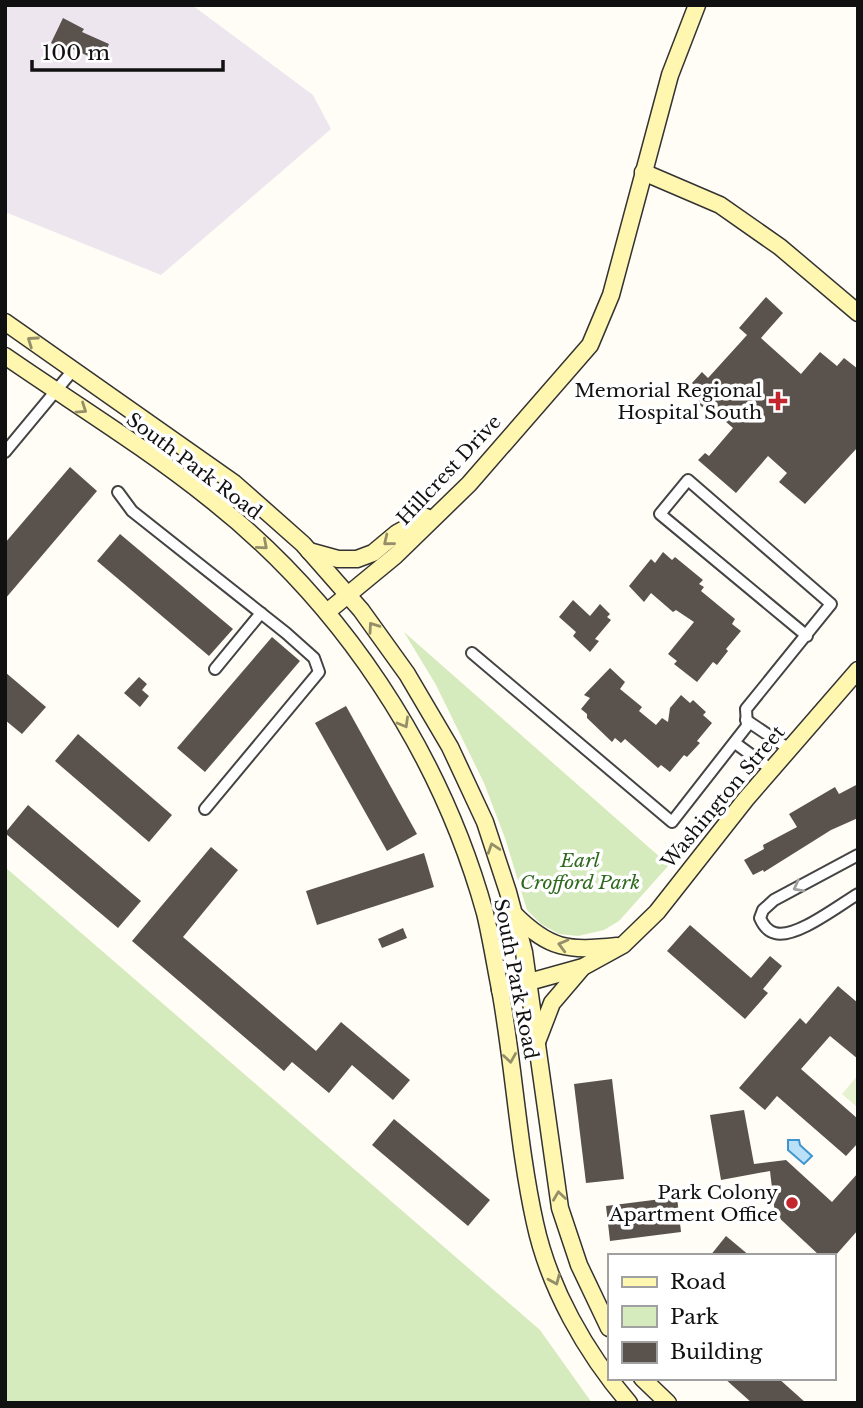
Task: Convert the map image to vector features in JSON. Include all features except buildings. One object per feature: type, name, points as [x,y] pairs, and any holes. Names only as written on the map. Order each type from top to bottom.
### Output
[{"type":"street","points":[[697,5],[670,75],[643,172],[720,205],[780,247],[858,313]]},
{"type":"street","name":"Hillcrest Drive","points":[[327,612],[395,556],[469,484],[590,345],[611,295],[643,172]]},
{"type":"street","name":"South Park Road","points":[[5,322],[234,483],[309,551],[361,610],[407,674],[450,747],[485,822],[524,952],[560,1208],[579,1265],[608,1326]]},
{"type":"street","name":"South Park Road","points":[[5,356],[211,499],[274,555],[327,612],[383,688],[424,758],[457,832],[485,914],[500,990],[536,1225],[568,1311],[608,1377]]},
{"type":"street","points":[[5,452],[74,369]]},
{"type":"street","points":[[472,653],[672,822],[747,726],[746,709],[807,636],[831,604],[688,480],[660,514],[807,636]]},
{"type":"street","points":[[118,492],[132,511],[314,658],[319,672],[205,809]]},
{"type":"street","points":[[309,551],[338,559],[358,559],[373,553],[397,533],[447,506]]},
{"type":"street","points":[[215,668],[261,613]]},
{"type":"street","name":"Washington Street","points":[[500,990],[527,985],[583,967],[623,945],[657,912],[698,858],[858,670]]},
{"type":"street","points":[[746,720],[789,749]]},
{"type":"street","points":[[735,743],[772,770]]},
{"type":"street","points":[[858,855],[774,900],[763,910],[760,918],[764,928],[774,933],[788,933],[858,894]]},
{"type":"street","points":[[513,913],[532,932],[545,940],[569,948],[623,945]]},
{"type":"street","points":[[536,1044],[552,1003],[583,967]]},
{"type":"street","name":"South Park Road","points":[[610,1380],[629,1403]]},
{"type":"street","points":[[644,1380],[668,1403]]},
{"type":"shaded area","points":[[5,5],[192,5],[313,95],[331,129],[161,275],[5,212]]},
{"type":"green space","name":"Earl Crofford Park","points":[[404,632],[669,865],[619,921],[604,930],[578,936],[559,934],[541,924],[527,910],[505,838],[484,783],[436,685]]},
{"type":"green space","points":[[5,867],[540,1330],[592,1403],[5,1403]]},
{"type":"green space","points":[[858,1075],[858,1108],[842,1094]]},
{"type":"water","points":[[788,1140],[799,1140],[800,1145],[812,1156],[804,1164],[788,1150]]},
{"type":"place","name":"Memorial Regional Hospital South","points":[[778,401]]},
{"type":"place","name":"Park Colony Apartment Office","points":[[792,1203]]}]
